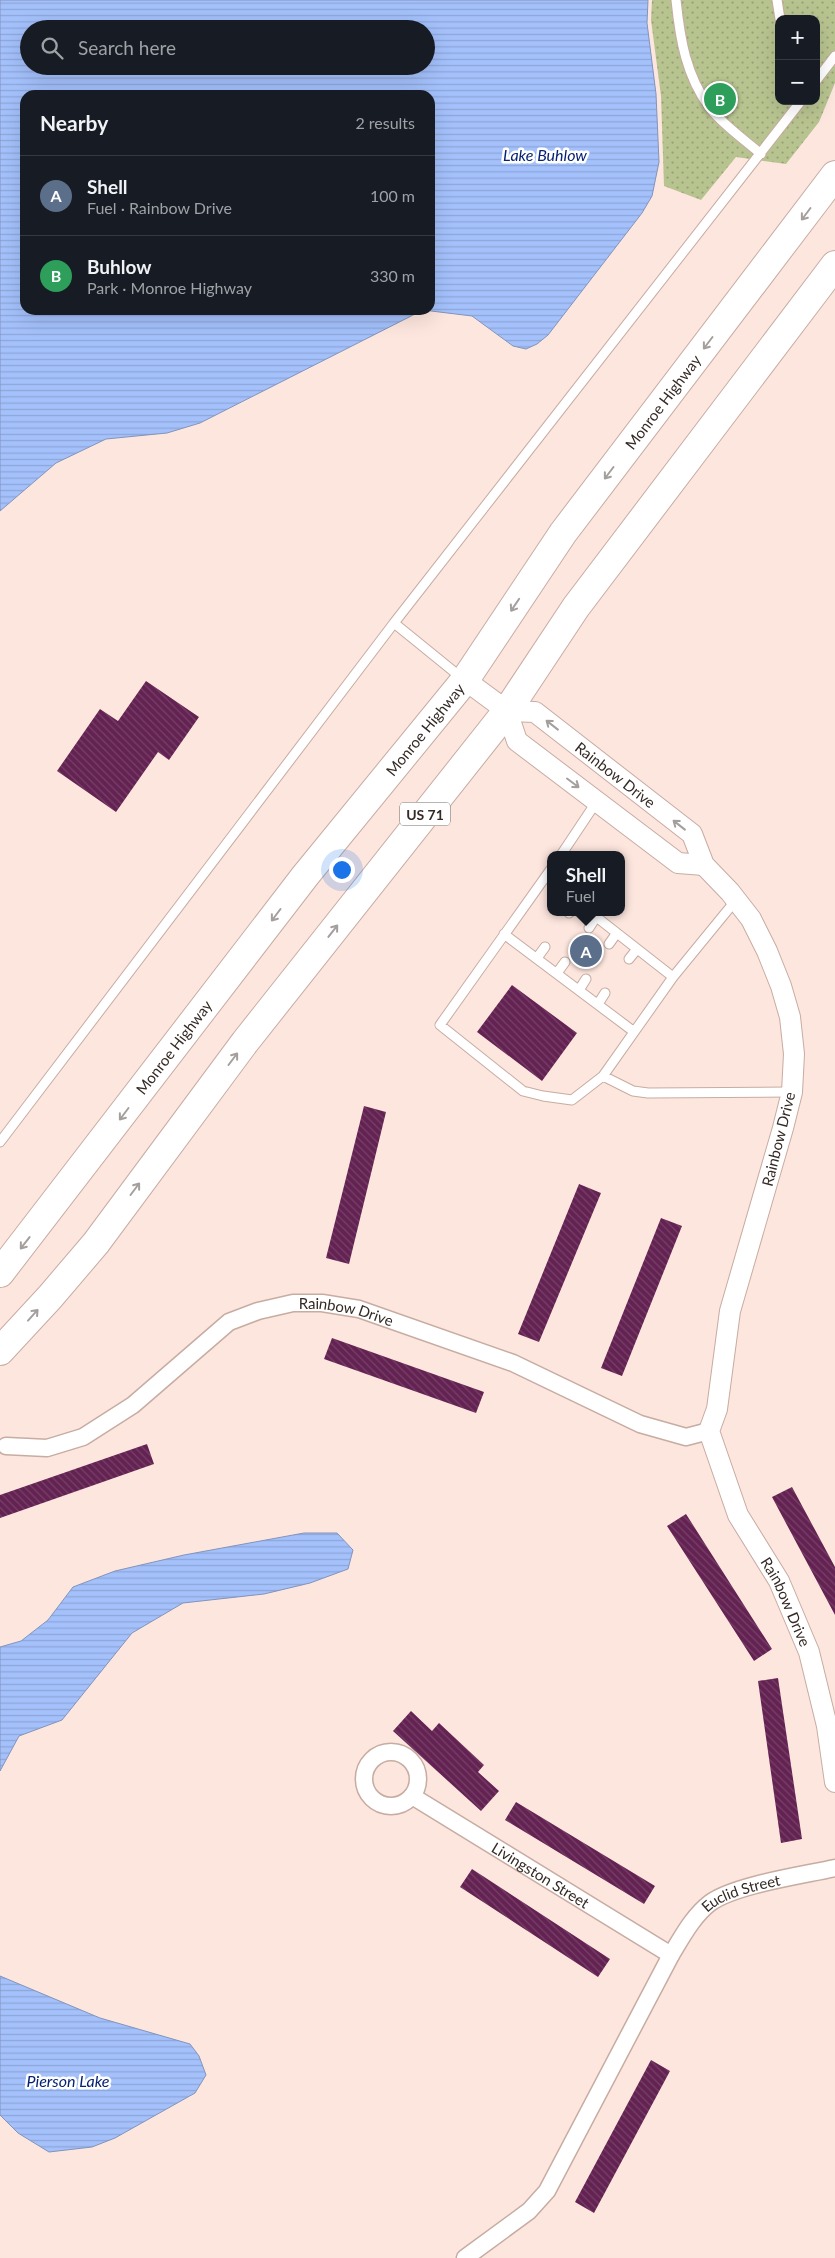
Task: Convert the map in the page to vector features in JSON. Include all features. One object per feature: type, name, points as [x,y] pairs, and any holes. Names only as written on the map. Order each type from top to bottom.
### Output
[{"type":"highway","name":"Monroe Highway","points":[[0,1273],[305,876],[465,680],[563,533],[835,175]]},
{"type":"highway","name":"US 71","points":[[0,1351],[96,1243],[245,1042],[506,711],[576,607],[835,265]]},
{"type":"street","points":[[465,680],[506,711]]},
{"type":"street","name":"Rainbow Drive","points":[[704,865],[678,863],[517,741],[506,711],[535,712],[692,834],[704,865],[736,900],[755,927],[768,951],[781,986],[790,1017],[794,1054],[792,1092],[730,1311],[717,1409],[710,1431],[738,1515],[779,1580],[809,1652],[827,1726],[835,1782]]},
{"type":"street","name":"Rainbow Drive","points":[[6,1446],[47,1448],[83,1437],[132,1405],[228,1322],[258,1311],[293,1303],[322,1303],[359,1309],[514,1363],[640,1424],[686,1437],[710,1431]]},
{"type":"street","name":"Livingston Street","points":[[412,1796],[671,1955]]},
{"type":"street","name":"Euclid Street","points":[[465,2258],[529,2211],[547,2190],[671,1955],[689,1925],[710,1903],[737,1890],[835,1868]]},
{"type":"lane","points":[[676,0],[679,36],[689,73],[710,109],[761,154]]},
{"type":"lane","points":[[777,0],[779,15]]},
{"type":"lane","points":[[820,76],[835,56]]},
{"type":"lane","points":[[0,1142],[394,623],[761,154],[796,105]]},
{"type":"lane","points":[[394,623],[465,680]]},
{"type":"lane","points":[[564,851],[597,801]]},
{"type":"lane","points":[[547,881],[504,934],[440,1025],[523,1091],[572,1100],[603,1076],[673,977],[736,900]]},
{"type":"lane","points":[[589,928],[593,916]]},
{"type":"lane","points":[[594,916],[673,977]]},
{"type":"lane","points":[[504,934],[633,1031]]},
{"type":"lane","points":[[609,944],[616,934]]},
{"type":"lane","points":[[537,958],[545,947]]},
{"type":"lane","points":[[629,959],[636,949]]},
{"type":"lane","points":[[557,973],[565,962]]},
{"type":"lane","points":[[579,990],[586,979]]},
{"type":"lane","points":[[598,1004],[605,993]]},
{"type":"lane","points":[[603,1076],[633,1091],[648,1093],[792,1092]]},
{"type":"green space","points":[[652,0],[835,0],[835,83],[819,122],[786,164],[736,157],[701,200],[664,186],[661,96],[651,20]]},
{"type":"water","name":"Lake Buhlow","points":[[0,0],[648,0],[647,23],[656,94],[659,162],[652,196],[642,213],[548,335],[537,344],[526,349],[513,346],[472,316],[435,311],[435,90],[20,90],[20,315],[413,315],[200,423],[167,433],[106,439],[56,463],[0,511]]},
{"type":"water","points":[[304,1533],[337,1533],[353,1550],[348,1569],[310,1583],[264,1594],[183,1603],[132,1633],[62,1720],[19,1736],[0,1771],[0,1647],[21,1641],[48,1620],[73,1587],[115,1571],[184,1555]]},
{"type":"water","name":"Pierson Lake","points":[[0,1976],[100,2018],[190,2044],[199,2056],[206,2075],[195,2093],[115,2138],[92,2147],[49,2152],[18,2133],[0,2115]]},
{"type":"building","points":[[146,681],[199,717],[169,760],[158,752],[116,812],[57,771],[100,709],[118,721]]},
{"type":"building","points":[[512,985],[577,1033],[542,1081],[477,1032]]},
{"type":"building","points":[[364,1106],[386,1112],[349,1264],[326,1258]]},
{"type":"building","points":[[579,1184],[601,1193],[539,1342],[518,1334]]},
{"type":"building","points":[[661,1218],[682,1226],[622,1376],[601,1368]]},
{"type":"building","points":[[332,1338],[484,1392],[476,1413],[324,1359]]},
{"type":"building","points":[[147,1444],[154,1464],[0,1518],[0,1495]]},
{"type":"building","points":[[792,1487],[835,1567],[835,1615],[772,1497]]},
{"type":"building","points":[[686,1514],[772,1649],[754,1661],[667,1526]]},
{"type":"building","points":[[778,1678],[802,1839],[781,1843],[758,1681]]},
{"type":"building","points":[[411,1711],[432,1731],[439,1723],[484,1765],[478,1772],[499,1791],[481,1811],[393,1731]]},
{"type":"building","points":[[516,1802],[655,1886],[644,1904],[505,1820]]},
{"type":"building","points":[[472,1869],[610,1959],[598,1977],[460,1887]]},
{"type":"building","points":[[651,2060],[670,2071],[594,2213],[575,2202]]},
{"type":"place","name":"Buhlow","points":[[720,99]]},
{"type":"place","name":"Shell","points":[[586,951]]}]
